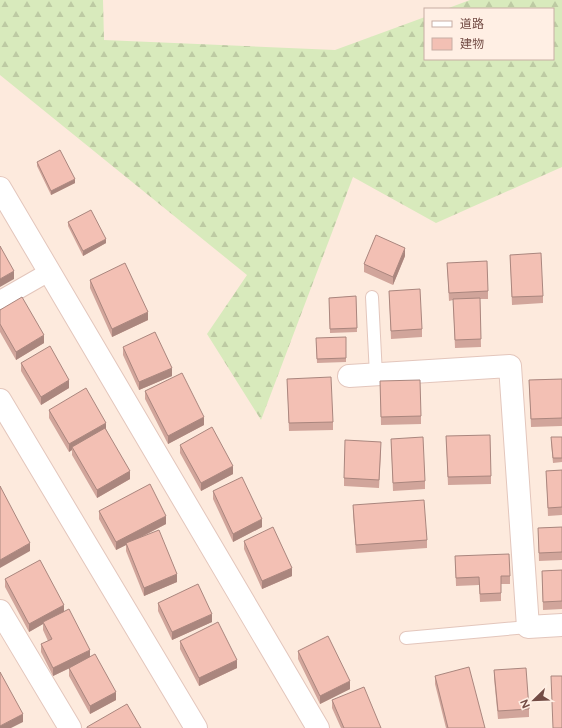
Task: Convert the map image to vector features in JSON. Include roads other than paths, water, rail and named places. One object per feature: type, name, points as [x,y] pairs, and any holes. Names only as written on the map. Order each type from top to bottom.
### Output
[{"type":"street","points":[[0,188],[318,728]]},
{"type":"street","points":[[0,300],[49,272]]},
{"type":"street","points":[[349,376],[510,366],[528,627],[562,625]]},
{"type":"street","points":[[0,400],[196,728]]},
{"type":"street","points":[[0,611],[70,728]]},
{"type":"lane","points":[[372,297],[376,375]]},
{"type":"lane","points":[[406,638],[528,627]]}]
